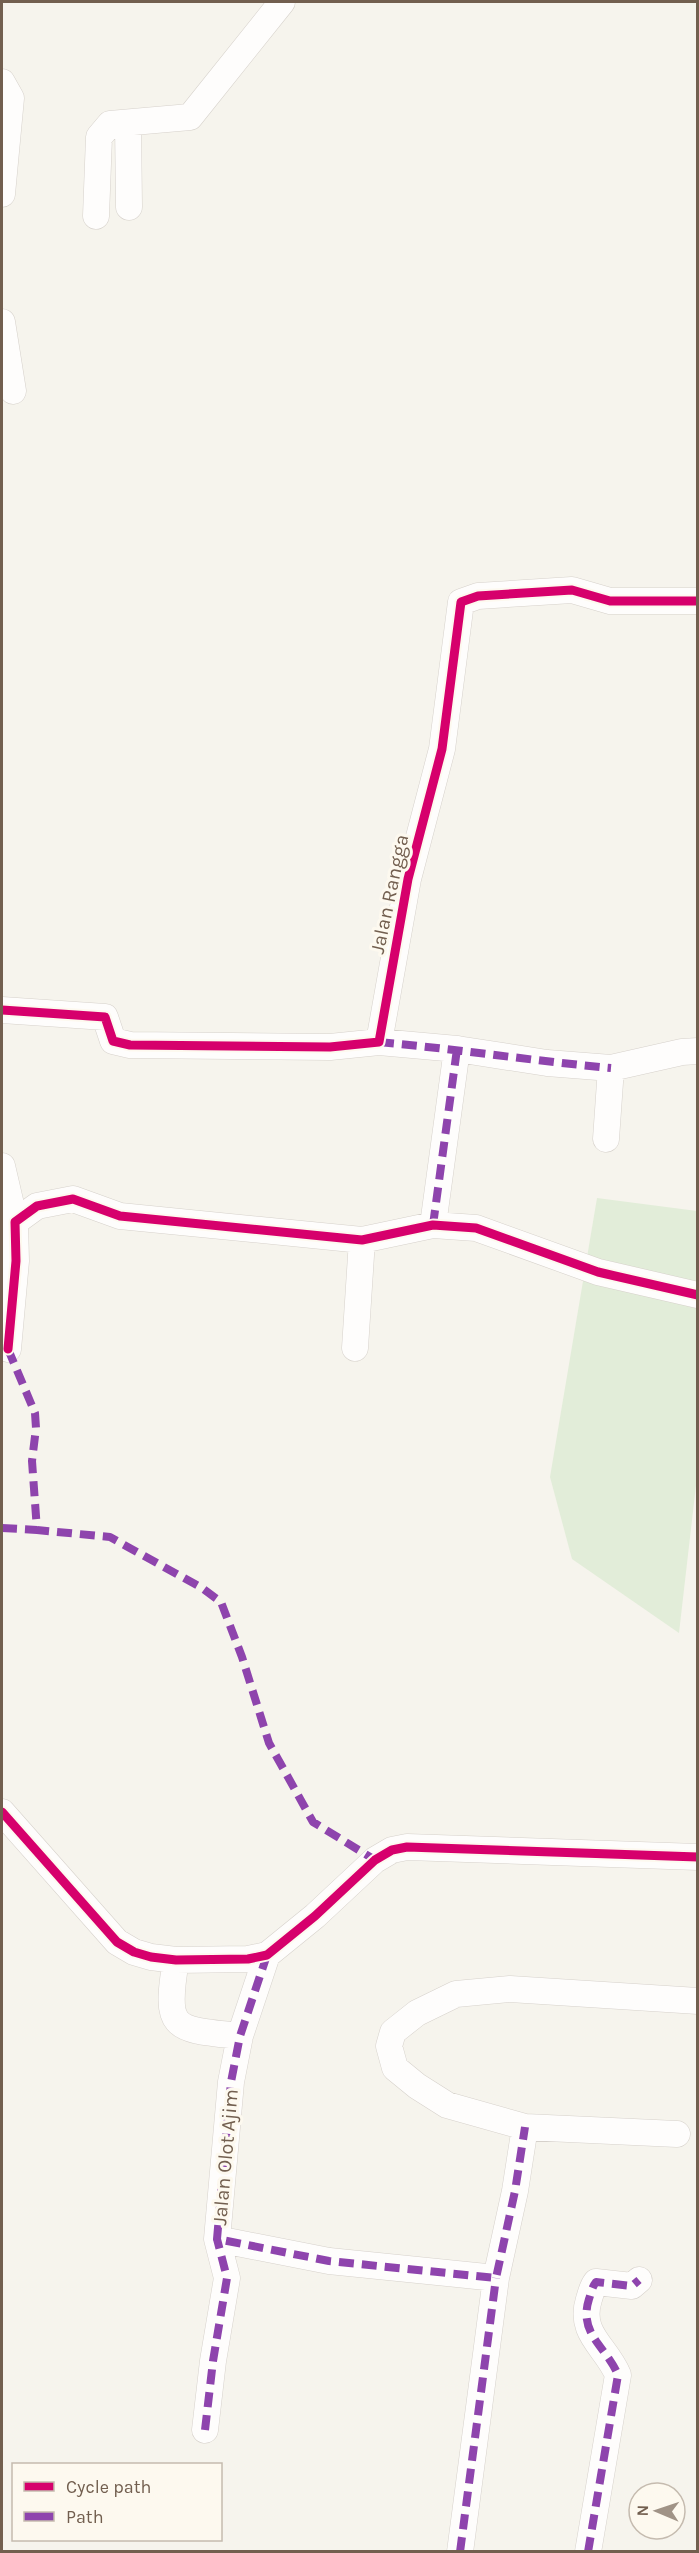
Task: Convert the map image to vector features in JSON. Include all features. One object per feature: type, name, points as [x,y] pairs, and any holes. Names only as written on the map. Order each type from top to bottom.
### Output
[{"type":"street","points":[[96,216],[99,137],[110,124],[190,117],[282,2]]},
{"type":"street","points":[[2,82],[11,98],[4,145],[2,194]]},
{"type":"street","points":[[128,123],[129,207]]},
{"type":"street","points":[[2,322],[13,391]]},
{"type":"street","name":"Jalan Rangga","points":[[379,1042],[408,879],[442,749],[460,602],[478,596],[572,590],[610,602],[698,601]]},
{"type":"street","points":[[2,1010],[105,1017],[113,1041],[130,1045],[330,1047],[379,1042],[457,1049],[547,1063],[611,1068],[682,1052],[698,1051]]},
{"type":"street","points":[[432,1225],[457,1049]]},
{"type":"street","points":[[606,1139],[611,1068]]},
{"type":"street","points":[[2,1166],[8,1224],[16,1261],[9,1349]]},
{"type":"street","points":[[8,1224],[37,1206],[73,1199],[120,1216],[362,1240],[432,1225],[476,1228],[598,1272],[698,1295]]},
{"type":"street","points":[[355,1348],[362,1240]]},
{"type":"street","points":[[2,1812],[117,1942],[142,1955],[176,1960],[248,1959],[267,1954],[315,1916],[375,1860],[399,1848],[427,1846],[698,1857]]},
{"type":"street","name":"Jalan Olot Ajim","points":[[267,1954],[240,2036],[231,2082],[217,2239],[330,2261],[490,2277]]},
{"type":"street","points":[[176,1960],[170,2006],[173,2017],[184,2027],[198,2032],[240,2036]]},
{"type":"street","points":[[677,2134],[525,2127],[447,2105],[417,2086],[395,2068],[389,2046],[393,2032],[417,2013],[456,1994],[510,1989],[698,2001]]},
{"type":"street","points":[[464,2547],[490,2277],[515,2191],[525,2127]]},
{"type":"street","points":[[206,2430],[213,2361],[227,2278],[217,2239]]},
{"type":"street","points":[[588,2552],[618,2375],[588,2330],[585,2311],[596,2282],[632,2286],[639,2280]]},
{"type":"green space","points":[[597,1198],[697,1211],[698,1468],[679,1633],[572,1559],[550,1477]]},
{"type":"marked path","points":[[379,1042],[611,1068]]},
{"type":"marked path","points":[[433,1225],[457,1049]]},
{"type":"marked path","points":[[8,1349],[35,1413],[36,1428],[32,1461],[37,1530],[110,1537],[202,1588],[221,1602],[242,1657],[269,1743],[313,1822],[375,1860]]},
{"type":"marked path","points":[[2,1528],[37,1530]]},
{"type":"marked path","points":[[267,1955],[240,2036],[231,2082],[217,2239],[329,2261],[496,2278],[515,2191],[525,2127]]},
{"type":"marked path","points":[[205,2430],[213,2361],[227,2278],[217,2239]]},
{"type":"marked path","points":[[460,2552],[496,2278]]},
{"type":"marked path","points":[[588,2552],[618,2375],[590,2331],[587,2311],[591,2292],[596,2282],[632,2286],[639,2280]]},
{"type":"cycle path","points":[[2,1010],[105,1017],[113,1041],[130,1045],[330,1047],[379,1042],[408,879],[442,749],[461,602],[478,596],[572,590],[610,601],[698,601]]},
{"type":"cycle path","points":[[8,1349],[16,1261],[15,1222],[37,1206],[73,1199],[120,1216],[362,1240],[433,1225],[476,1228],[598,1272],[698,1295]]},
{"type":"cycle path","points":[[2,1812],[117,1942],[134,1952],[176,1960],[248,1959],[267,1955],[315,1916],[375,1860],[392,1850],[407,1847],[698,1857]]}]
